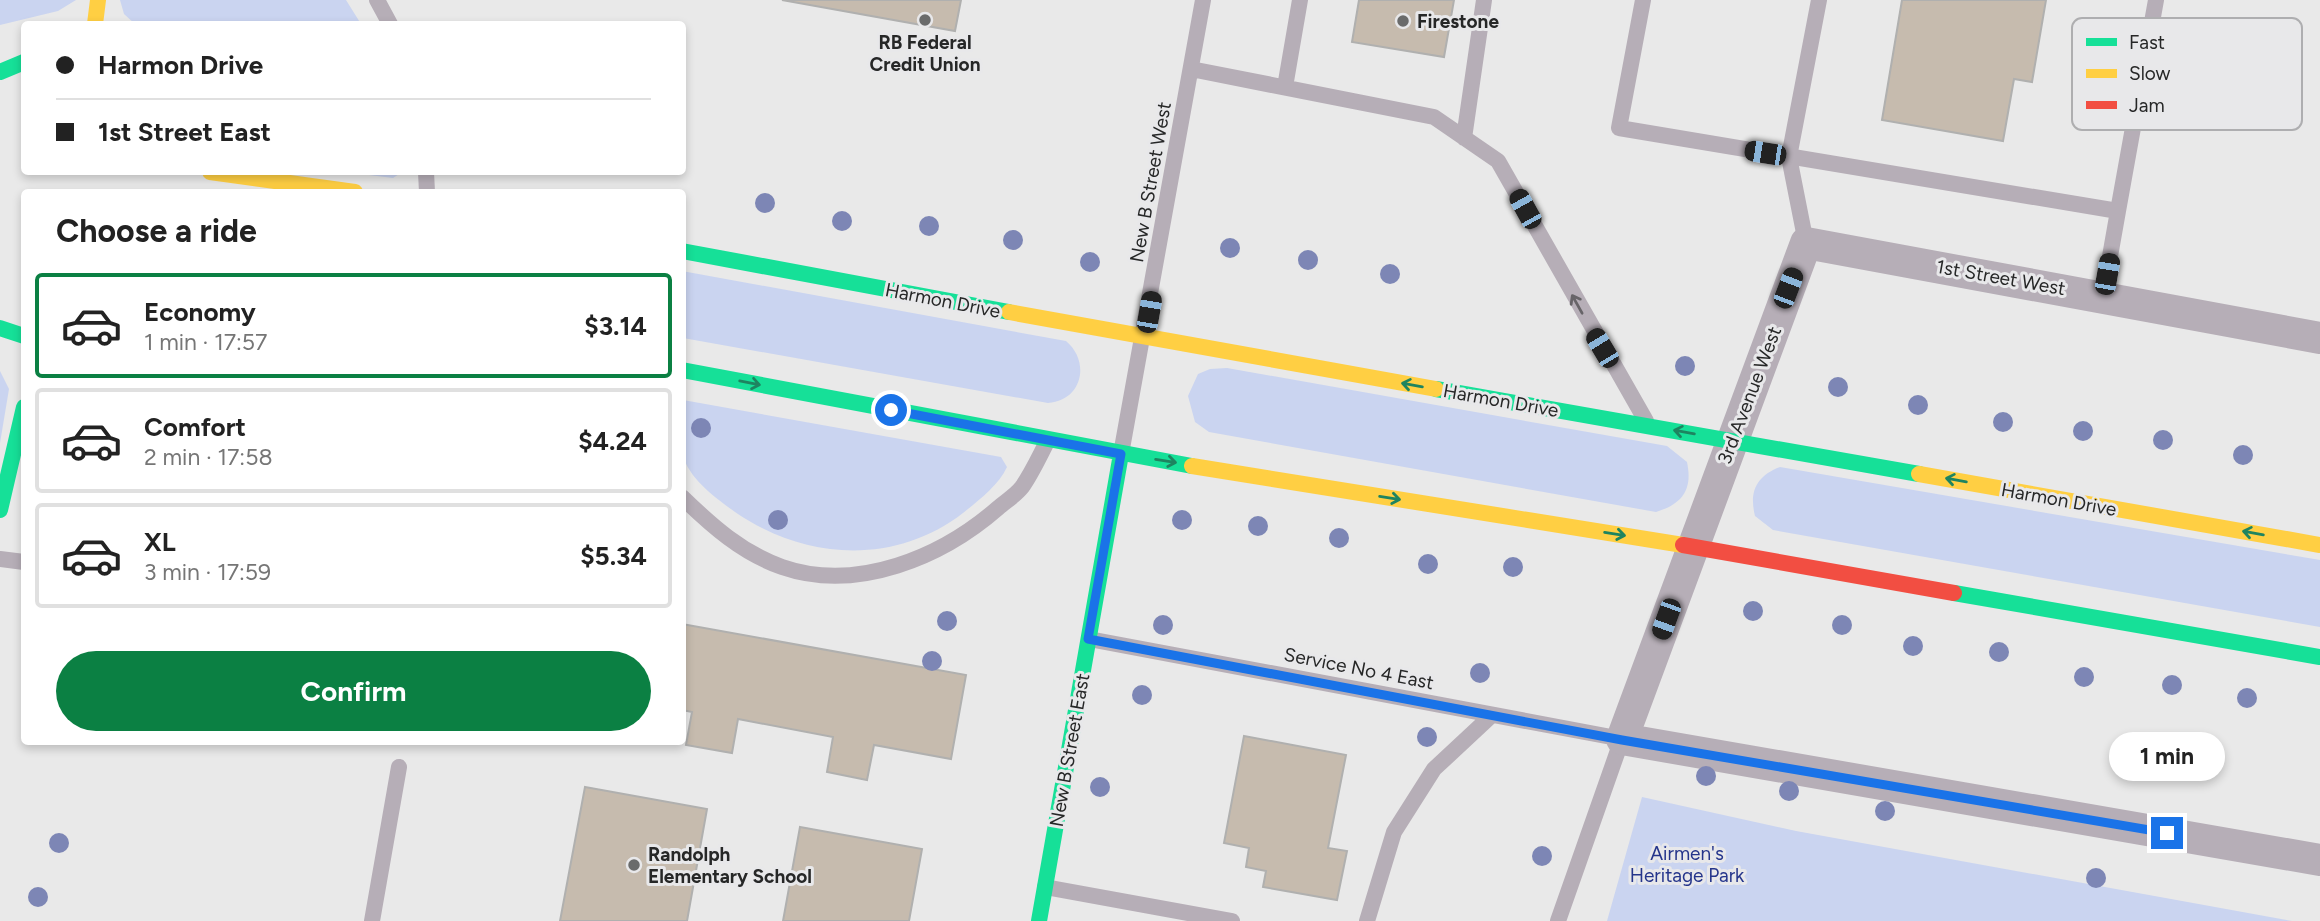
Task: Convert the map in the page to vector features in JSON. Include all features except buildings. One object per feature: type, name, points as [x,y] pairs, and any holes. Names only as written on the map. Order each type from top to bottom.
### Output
[{"type":"street","points":[[95,21],[98,0]]},
{"type":"street","points":[[0,72],[21,63]]},
{"type":"street","points":[[230,175],[333,189]]},
{"type":"street","name":"1st Street West","points":[[1806,243],[2320,338]]},
{"type":"street","name":"3rd Avenue West","points":[[1622,740],[1806,243]]},
{"type":"street","name":"Harmon Drive","points":[[686,252],[1144,338],[2320,545]]},
{"type":"street","points":[[0,328],[21,335]]},
{"type":"street","points":[[686,371],[1121,454],[1692,547],[2320,657]]},
{"type":"street","points":[[0,510],[21,420]]},
{"type":"street","name":"New B Street East","points":[[1039,921],[1121,454]]},
{"type":"street","points":[[1622,740],[2320,860]]},
{"type":"lane","points":[[377,0],[388,21]]},
{"type":"lane","name":"New B Street West","points":[[1121,454],[1203,0]]},
{"type":"lane","points":[[1285,87],[1300,0]]},
{"type":"lane","points":[[1464,138],[1484,0]]},
{"type":"lane","points":[[1643,0],[1619,128],[2118,211]]},
{"type":"lane","points":[[2154,18],[2157,0]]},
{"type":"lane","points":[[1806,243],[1789,157],[1814,1]]},
{"type":"lane","points":[[1191,69],[1434,117],[1498,161],[1649,426]]},
{"type":"lane","points":[[2103,296],[2133,130]]},
{"type":"lane","points":[[686,501],[733,543],[783,568],[836,576],[888,568],[929,555],[970,533],[1021,488],[1048,440]]},
{"type":"lane","points":[[0,559],[21,562]]},
{"type":"lane","name":"Service No 4 East","points":[[1088,639],[1622,740]]},
{"type":"lane","points":[[1367,921],[1394,832],[1434,769],[1492,715]]},
{"type":"lane","points":[[1558,921],[1622,740]]},
{"type":"lane","points":[[372,921],[399,767]]},
{"type":"lane","points":[[1045,887],[1232,921]]},
{"type":"green space","points":[[0,0],[76,0],[58,11],[0,25]]},
{"type":"green space","points":[[120,0],[346,0],[359,21],[132,21],[124,14]]},
{"type":"green space","points":[[369,175],[398,175],[393,178]]},
{"type":"green space","points":[[686,272],[1066,341],[1079,359],[1079,379],[1069,395],[1060,401],[1048,403],[686,339]]},
{"type":"green space","points":[[1227,368],[1667,446],[1687,462],[1687,488],[1673,505],[1656,512],[1209,432],[1195,422],[1188,396],[1198,374],[1210,369]]},
{"type":"green space","points":[[0,371],[9,389],[0,443]]},
{"type":"green space","points":[[686,401],[1001,457],[1007,467],[982,498],[936,530],[908,542],[879,549],[849,550],[790,540],[762,528],[713,495],[688,467]]},
{"type":"green space","points":[[1780,467],[2320,560],[2320,627],[1773,530],[1755,516],[1753,499],[1760,480]]},
{"type":"green space","name":"Airmen's Heritage Park","points":[[1642,797],[1796,831],[2292,921],[1607,921]]},
{"type":"traffic: fast","points":[[0,72],[21,63]]},
{"type":"traffic: fast","points":[[686,252],[1009,312]]},
{"type":"traffic: fast","points":[[0,328],[21,335]]},
{"type":"traffic: fast","points":[[686,371],[1192,466]]},
{"type":"traffic: fast","points":[[1436,389],[1919,474]]},
{"type":"traffic: fast","points":[[0,510],[21,420]]},
{"type":"traffic: fast","points":[[1039,921],[1121,454]]},
{"type":"traffic: fast","points":[[1954,593],[2320,657]]},
{"type":"traffic: slow","points":[[95,21],[98,0]]},
{"type":"traffic: slow","points":[[232,175],[333,189]]},
{"type":"traffic: slow","points":[[1009,312],[1436,389]]},
{"type":"traffic: slow","points":[[1192,466],[1683,545]]},
{"type":"traffic: slow","points":[[1919,474],[2320,545]]},
{"type":"traffic: jam","points":[[1683,545],[1954,593]]},
{"type":"place","name":"RB Federal Credit Union","points":[[925,20]]},
{"type":"place","name":"Firestone","points":[[1403,21]]},
{"type":"place","name":"Randolph Elementary School","points":[[634,865]]},
{"type":"route","points":[[891,410],[1121,454],[1088,639],[1622,740],[2167,833]]}]
